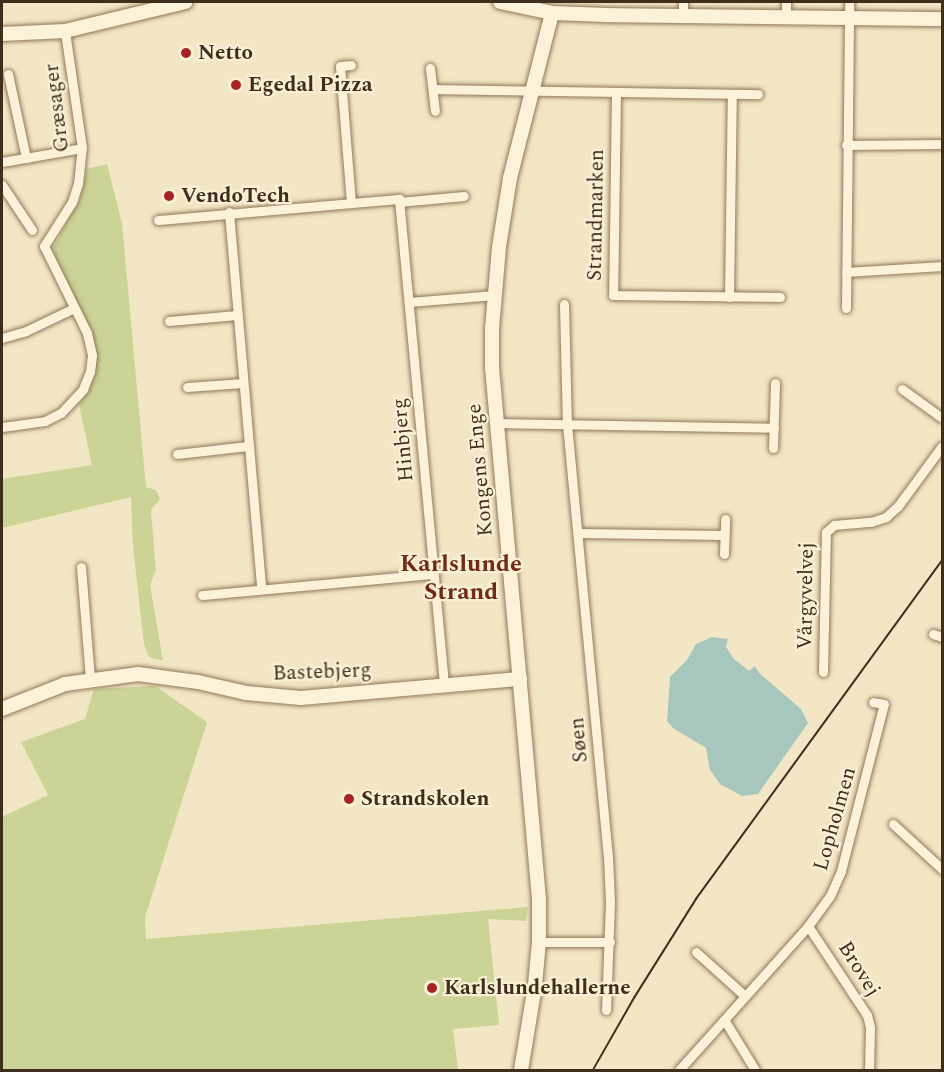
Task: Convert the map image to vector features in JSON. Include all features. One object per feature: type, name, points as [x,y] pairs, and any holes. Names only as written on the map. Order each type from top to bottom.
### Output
[{"type":"street","points":[[2,34],[65,31],[186,2]]},
{"type":"street","points":[[500,2],[552,7],[683,9],[786,17],[942,19]]},
{"type":"street","points":[[786,2],[786,17]]},
{"type":"street","points":[[846,308],[849,2]]},
{"type":"street","name":"Kongens Enge","points":[[521,1071],[539,942],[538,885],[492,367],[499,247],[510,177],[552,7]]},
{"type":"street","name":"Græsager","points":[[2,427],[45,421],[67,408],[83,389],[90,372],[92,355],[87,333],[44,246],[72,202],[78,184],[82,148],[65,31]]},
{"type":"street","points":[[351,65],[340,66],[351,202]]},
{"type":"street","points":[[430,68],[435,111]]},
{"type":"street","points":[[8,74],[26,158]]},
{"type":"street","points":[[433,89],[758,94]]},
{"type":"street","name":"Strandmarken","points":[[616,92],[613,295],[780,297]]},
{"type":"street","points":[[729,297],[732,94]]},
{"type":"street","points":[[846,145],[942,144]]},
{"type":"street","points":[[2,162],[82,148]]},
{"type":"street","points":[[2,185],[32,230]]},
{"type":"street","points":[[158,220],[351,202],[399,199],[399,202],[464,196]]},
{"type":"street","name":"Hinbjerg","points":[[399,202],[444,685]]},
{"type":"street","points":[[229,212],[261,589]]},
{"type":"street","points":[[846,272],[942,266]]},
{"type":"street","points":[[409,302],[495,295]]},
{"type":"street","name":"Søen","points":[[564,304],[567,424],[608,856],[610,942],[606,1010]]},
{"type":"street","points":[[2,338],[26,331],[74,308]]},
{"type":"street","points":[[169,321],[237,315]]},
{"type":"street","points":[[187,387],[243,383]]},
{"type":"street","points":[[773,448],[775,383]]},
{"type":"street","points":[[902,389],[942,418]]},
{"type":"street","points":[[497,423],[774,428]]},
{"type":"street","points":[[177,454],[248,446]]},
{"type":"street","name":"Vårgyvelvej","points":[[823,672],[826,532],[834,525],[871,522],[885,517],[898,506],[942,446]]},
{"type":"street","points":[[724,519],[724,554]]},
{"type":"street","points":[[579,533],[724,535]]},
{"type":"street","points":[[81,567],[90,679]]},
{"type":"street","points":[[202,596],[433,574]]},
{"type":"street","name":"Bastebjerg","points":[[2,709],[41,692],[90,679],[138,674],[198,682],[246,693],[301,698],[520,679]]},
{"type":"street","name":"Lopholmen","points":[[679,1071],[808,926],[830,896],[841,872],[884,704],[873,702]]},
{"type":"street","points":[[893,824],[942,869]]},
{"type":"street","name":"Brovej","points":[[808,926],[867,1015],[870,1027],[869,1071]]},
{"type":"street","points":[[539,942],[610,942]]},
{"type":"street","points":[[696,951],[745,996]]},
{"type":"street","points":[[725,1020],[755,1071]]},
{"type":"green space","points":[[107,164],[122,223],[146,487],[156,490],[160,499],[151,510],[156,570],[150,585],[163,661],[149,657],[144,644],[133,547],[131,497],[2,528],[2,479],[92,465],[79,405],[93,379],[95,365],[93,341],[52,249],[80,199],[87,169]]},
{"type":"green space","points":[[155,686],[207,722],[145,917],[146,939],[528,907],[526,921],[488,919],[499,1025],[453,1029],[458,1070],[2,1070],[2,817],[48,795],[21,742],[85,719],[94,689]]},
{"type":"water","points":[[712,637],[728,639],[726,647],[734,659],[749,671],[755,666],[759,673],[801,709],[808,723],[758,794],[742,796],[720,784],[710,770],[706,748],[673,728],[667,721],[670,677],[687,660],[696,644]]},
{"type":"tram line","points":[[593,1070],[634,998],[696,899],[942,561]]},
{"type":"place","name":"Netto","points":[[186,53]]},
{"type":"place","name":"Egedal Pizza","points":[[236,85]]},
{"type":"place","name":"VendoTech","points":[[169,196]]},
{"type":"place","name":"Strandskolen","points":[[349,799]]},
{"type":"place","name":"Karlslundehallerne","points":[[432,988]]},
{"type":"district","name":"Karlslunde Strand","points":[[461,579]]}]
